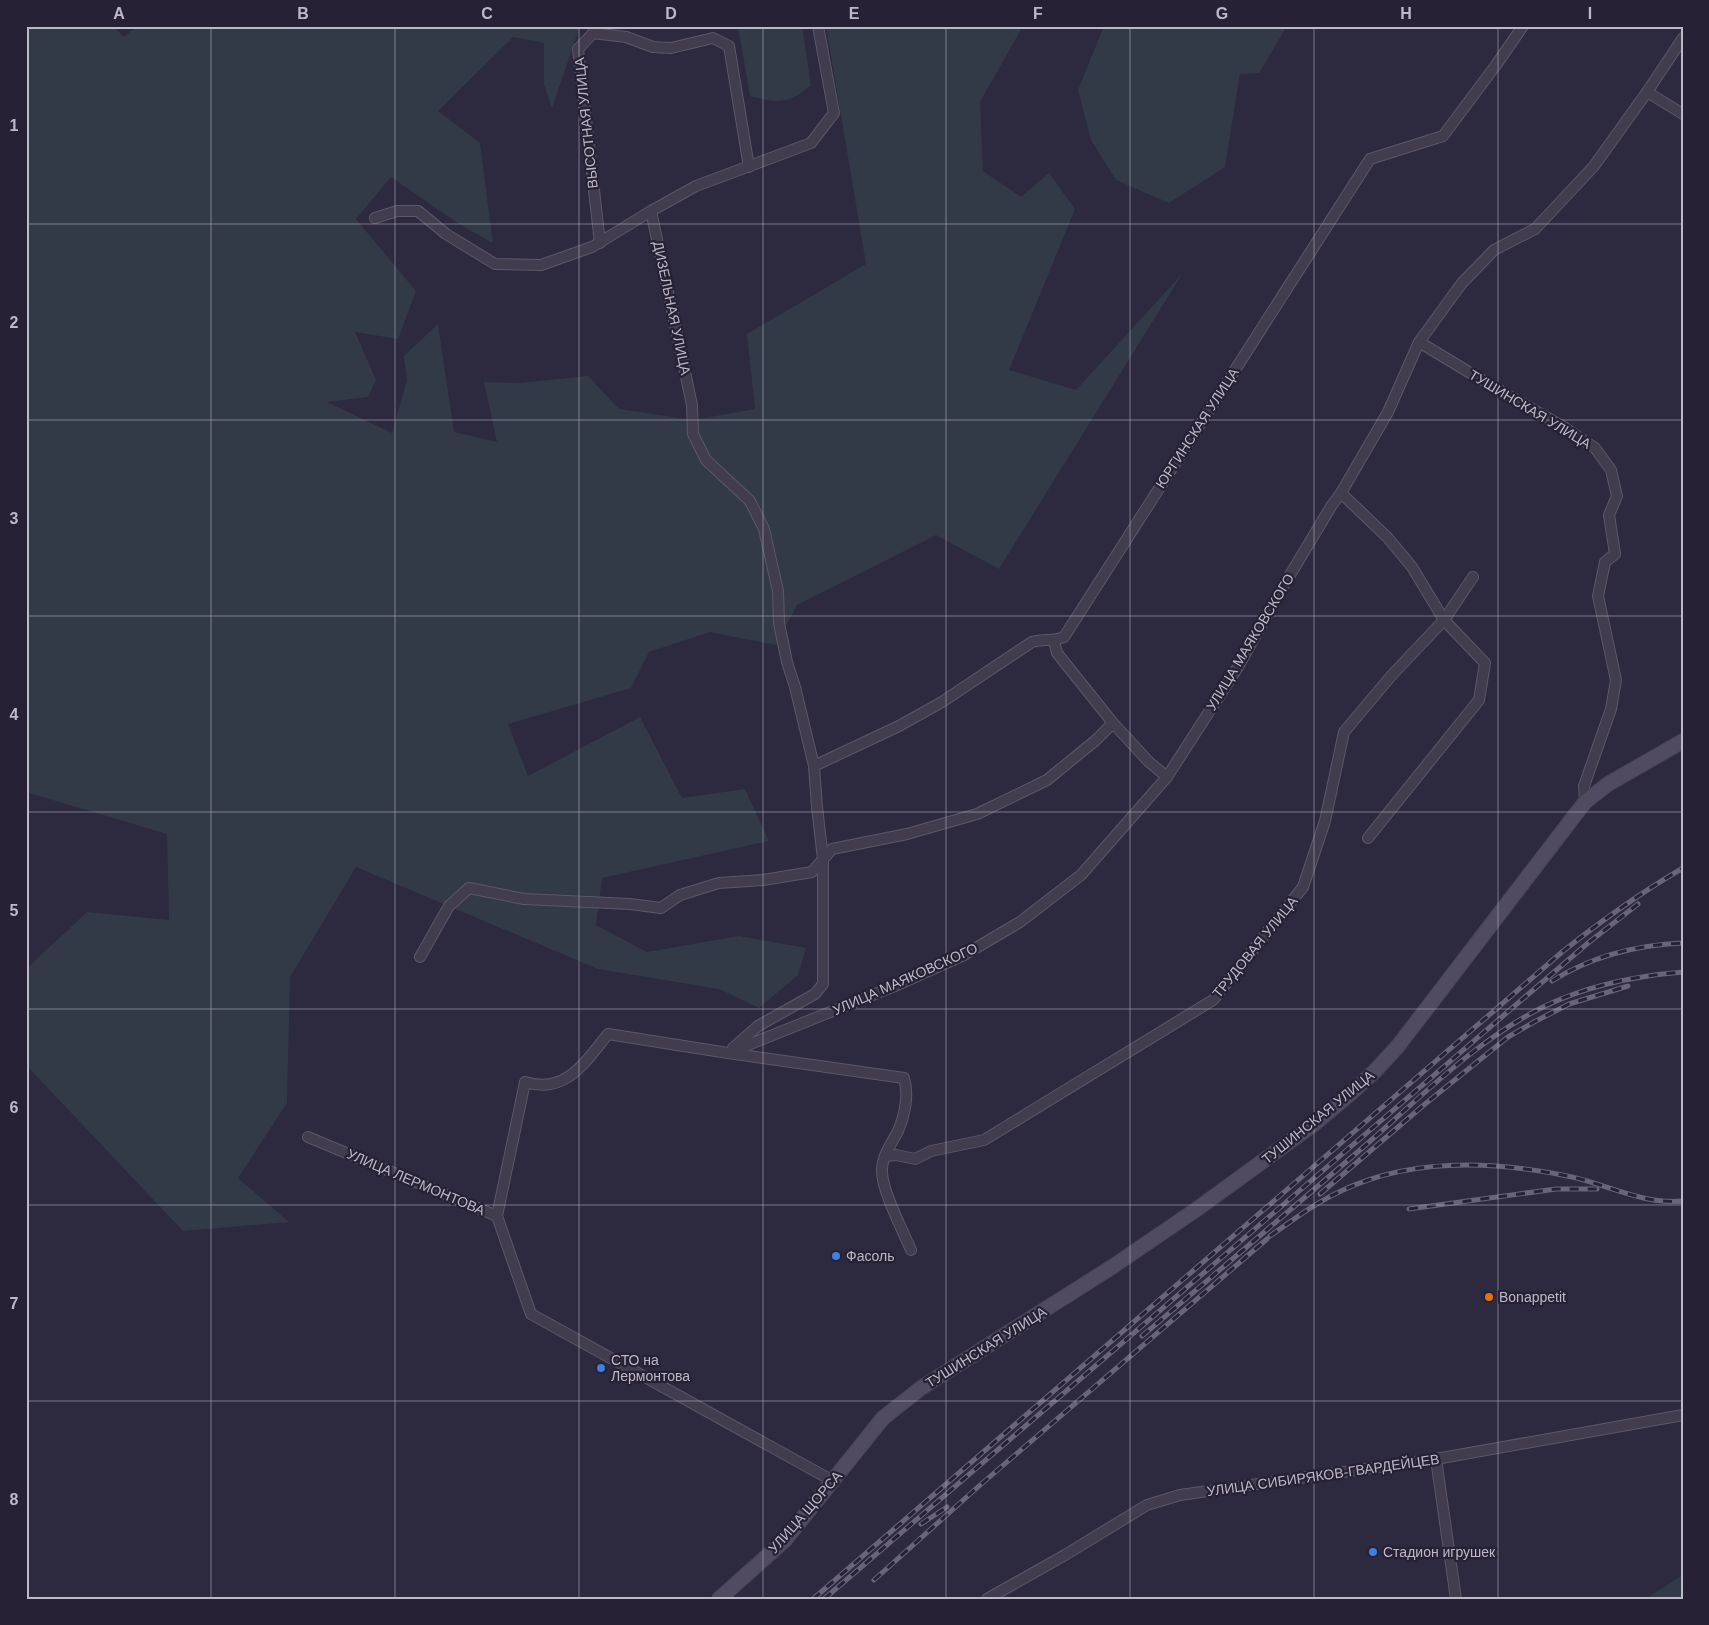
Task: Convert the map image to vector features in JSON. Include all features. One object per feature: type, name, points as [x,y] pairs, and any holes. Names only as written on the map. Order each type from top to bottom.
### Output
[{"type":"main road","name":"ТУШИНСКАЯ УЛИЦА","points":[[883,1418],[921,1388],[1112,1267],[1197,1209],[1314,1124],[1351,1094],[1398,1046],[1585,802],[1608,784],[1683,741]]},
{"type":"main road","name":"УЛИЦА ЩОРСА","points":[[718,1599],[785,1540],[883,1418]]},
{"type":"street","points":[[374,218],[397,211],[418,211],[446,234],[494,264],[540,264],[600,243],[696,186],[811,143],[834,113],[818,26]]},
{"type":"street","name":"ЮРГИНСКАЯ УЛИЦА","points":[[1054,641],[1064,637],[1370,159],[1443,136],[1524,26]]},
{"type":"street","name":"ВЫСОТНАЯ УЛИЦА","points":[[600,243],[578,49],[593,33],[626,37],[653,46],[671,48],[713,38],[729,46],[749,167]]},
{"type":"street","name":"УЛИЦА МАЯКОВСКОГО","points":[[728,1053],[894,986],[964,955],[1020,922],[1081,875],[1167,777],[1238,667],[1278,595],[1388,412],[1419,342],[1462,283],[1494,250],[1534,229],[1594,166],[1683,38]]},
{"type":"street","points":[[1647,92],[1683,114]]},
{"type":"street","name":"ДИЗЕЛЬНАЯ УЛИЦА","points":[[651,211],[692,405],[693,434],[706,460],[750,501],[764,529],[778,591],[779,623],[787,662],[814,766],[823,859],[823,984],[815,994],[758,1026],[728,1053]]},
{"type":"street","name":"ТУШИНСКАЯ УЛИЦА","points":[[1419,342],[1565,428],[1595,448],[1612,470],[1618,496],[1609,515],[1615,554],[1605,562],[1598,596],[1616,680],[1611,708],[1584,786],[1585,802]]},
{"type":"street","points":[[1341,493],[1388,538],[1412,566],[1444,620],[1485,663],[1479,700],[1368,838]]},
{"type":"street","name":"ТРУДОВАЯ УЛИЦА","points":[[885,1156],[896,1155],[915,1159],[931,1151],[984,1140],[1213,1000],[1303,887],[1325,821],[1344,732],[1391,676],[1444,620],[1473,577]]},
{"type":"street","points":[[814,766],[899,726],[942,702],[1032,642],[1040,639],[1054,641],[1057,653],[1113,723],[1149,762],[1167,777]]},
{"type":"street","points":[[420,957],[449,906],[469,888],[524,899],[630,904],[661,908],[680,895],[719,883],[763,880],[812,872],[832,849],[906,834],[977,814],[1047,780],[1096,740],[1113,723]]},
{"type":"street","points":[[497,1216],[525,1082],[538,1086],[566,1079],[581,1069],[608,1034],[904,1078],[907,1087],[906,1101],[899,1129],[885,1156],[882,1168],[882,1182],[911,1250]]},
{"type":"street","name":"УЛИЦА ЛЕРМОНТОВА","points":[[308,1137],[497,1216],[531,1314],[833,1481]]},
{"type":"street","name":"УЛИЦА СИБИРЯКОВ-ГВАРДЕЙЦЕВ","points":[[987,1599],[1065,1555],[1147,1505],[1180,1495],[1436,1459],[1683,1415]]},
{"type":"street","points":[[1436,1459],[1456,1599]]},
{"type":"shaded area","points":[[26,26],[113,26],[124,37],[137,26],[580,26],[552,108],[544,85],[544,43],[513,37],[438,111],[480,143],[493,243],[459,224],[391,177],[356,219],[416,291],[398,339],[355,332],[376,380],[368,397],[327,402],[392,433],[407,380],[404,356],[438,324],[454,432],[497,442],[484,382],[520,383],[588,376],[619,409],[693,420],[755,409],[747,334],[866,264],[826,26],[1023,26],[980,102],[983,171],[1021,197],[1049,173],[1075,209],[1009,370],[1076,390],[1182,274],[999,569],[936,535],[797,605],[776,645],[710,632],[649,652],[631,688],[508,724],[528,776],[640,717],[682,798],[745,789],[769,841],[602,878],[596,925],[647,952],[739,936],[806,948],[798,975],[759,1008],[719,989],[598,969],[356,867],[290,977],[287,1103],[238,1178],[289,1222],[183,1231],[26,1065],[26,969],[87,912],[169,920],[167,834],[26,792]]},
{"type":"shaded area","points":[[738,26],[802,26],[811,85],[796,96],[783,101],[750,96]]},
{"type":"shaded area","points":[[1104,26],[1287,26],[1259,73],[1240,74],[1225,167],[1169,203],[1116,180],[1091,140],[1078,90]]},
{"type":"shaded area","points":[[1683,1575],[1683,1599],[1645,1599]]},
{"type":"railway","points":[[813,1599],[1562,952],[1651,887],[1683,868]]},
{"type":"railway","points":[[824,1599],[1588,943],[1638,904]]},
{"type":"railway","points":[[1552,981],[1567,972],[1615,953],[1648,946],[1683,943]]},
{"type":"railway","points":[[1142,1336],[1451,1070],[1494,1036],[1541,1008],[1592,988],[1628,979],[1683,972]]},
{"type":"railway","points":[[1320,1194],[1425,1104],[1508,1037],[1569,1004],[1628,986]]},
{"type":"railway","points":[[1270,1236],[1313,1206],[1341,1191],[1368,1180],[1396,1172],[1425,1167],[1484,1165],[1514,1168],[1586,1180],[1627,1194],[1655,1200],[1683,1201]]},
{"type":"railway","points":[[1409,1209],[1556,1189],[1597,1189]]},
{"type":"railway","points":[[874,1580],[979,1486],[1267,1239]]},
{"type":"railway","points":[[921,1524],[947,1507]]},
{"type":"place","name":"Фасоль","points":[[836,1256]]},
{"type":"place","name":"Bonappetit","points":[[1489,1297]]},
{"type":"place","name":"СТО на Лермонтова","points":[[601,1368]]},
{"type":"place","name":"Стадион игрушек","points":[[1373,1552]]}]
